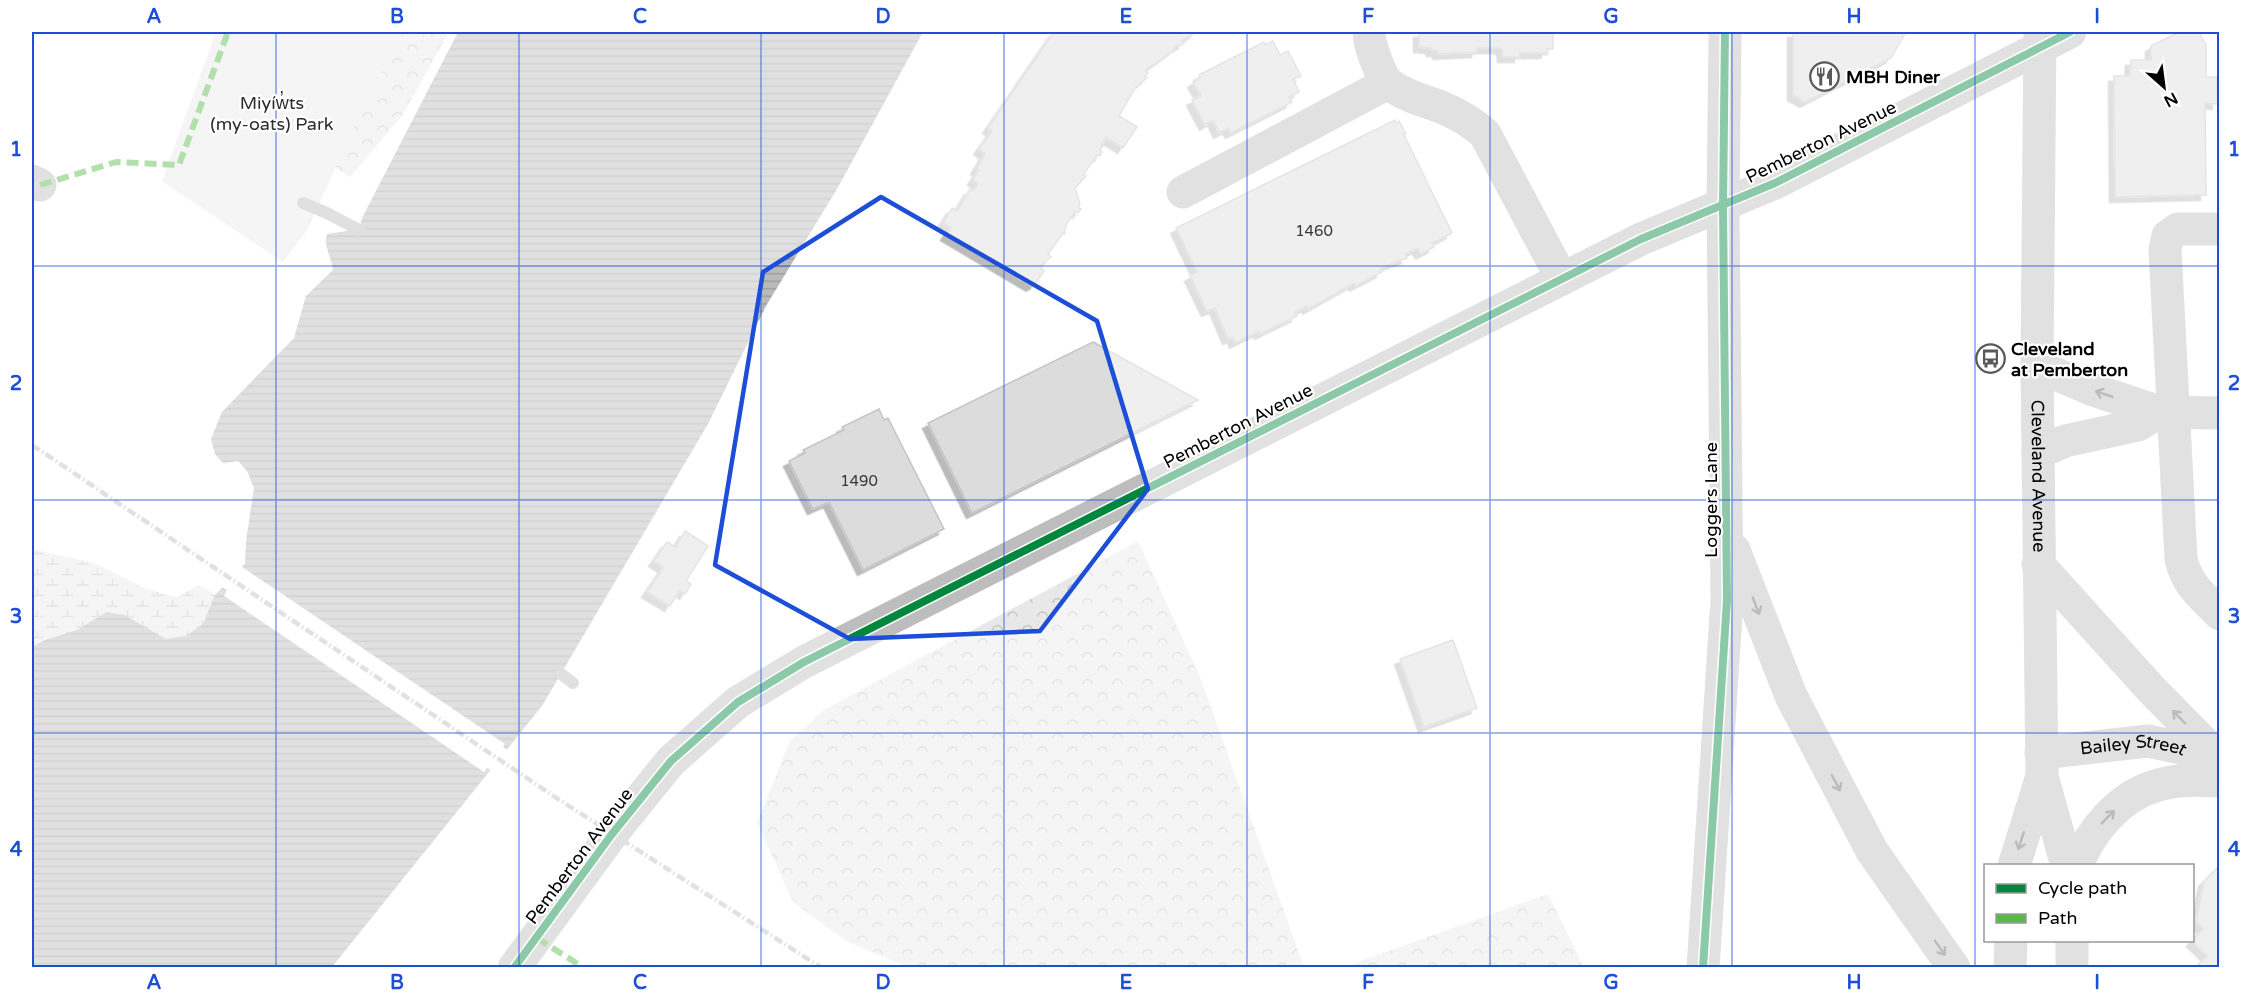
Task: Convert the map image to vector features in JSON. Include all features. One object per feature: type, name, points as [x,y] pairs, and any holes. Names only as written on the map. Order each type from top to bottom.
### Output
[{"type":"street","points":[[1369,32],[1376,57],[1388,83],[1469,120],[1485,134],[1562,279]]},
{"type":"street","name":"Loggers Lane","points":[[1703,968],[1727,600],[1723,206],[1725,32]]},
{"type":"street","name":"Pemberton Avenue","points":[[514,968],[612,834],[671,762],[738,702],[804,662],[1641,239],[1775,183],[2040,39],[2070,32]]},
{"type":"street","name":"Cleveland Avenue","points":[[2040,39],[2037,366],[2042,764],[2067,864]]},
{"type":"street","points":[[1183,192],[1388,83]]},
{"type":"street","points":[[2220,229],[2178,229],[2168,236],[2165,249],[2167,413],[2183,567],[2194,588],[2220,614]]},
{"type":"street","points":[[2037,366],[2091,389],[2167,413],[2220,413]]},
{"type":"street","points":[[2038,453],[2065,441],[2138,425],[2167,413]]},
{"type":"street","points":[[1727,532],[1791,696],[1812,737],[1872,851],[1954,968]]},
{"type":"street","points":[[2038,564],[2151,689],[2220,759]]},
{"type":"street","name":"Bailey Street","points":[[2042,764],[2148,741],[2181,748],[2220,770]]},
{"type":"street","name":"Cleveland Avenue","points":[[2015,864],[2042,764]]},
{"type":"street","name":"Bailey Street","points":[[2078,864],[2083,848],[2102,822],[2126,800],[2155,786],[2190,780],[2220,782]]},
{"type":"street","points":[[2010,968],[2011,942]]},
{"type":"street","points":[[2072,942],[2072,968]]},
{"type":"highlighted area","points":[[881,197],[1097,321],[1148,489],[1040,631],[850,639],[715,565],[763,272]]},
{"type":"green space","name":"Miyíw̓ts (my-oats) Park","points":[[216,32],[403,32],[351,133],[308,229],[283,262],[162,181]]},
{"type":"green space","points":[[375,32],[449,32],[402,116],[350,177],[327,163]]},
{"type":"green space","points":[[325,240],[340,245],[279,571],[32,848],[32,551],[94,563],[146,589],[177,597],[198,585],[216,595],[245,564],[254,488],[247,471],[238,461],[223,463],[215,454],[211,439],[222,412],[294,338],[306,296],[333,270]]},
{"type":"green space","points":[[1138,541],[1200,677],[1304,967],[907,967],[846,941],[793,902],[757,823],[790,741],[824,710]]},
{"type":"green space","points":[[1548,894],[1584,967],[1344,967]]},
{"type":"shaded area","points":[[458,32],[923,32],[837,189],[766,306],[708,424],[542,706],[332,967],[32,967],[32,647],[45,640],[77,630],[107,612],[124,615],[166,639],[186,636],[203,624],[215,595],[245,564],[254,488],[247,471],[238,461],[223,463],[215,454],[211,439],[222,412],[294,338],[306,296],[333,270],[326,243],[327,234],[359,229],[362,218]]},
{"type":"pier","points":[[238,567],[241,569],[242,567],[505,744],[503,747],[510,752],[494,772],[487,768],[484,772],[224,596],[227,590],[220,586]]},
{"type":"building","points":[[1054,32],[1196,32],[1146,70],[1147,78],[1135,88],[1119,116],[1137,127],[1123,148],[1106,137],[1101,145],[1103,146],[1100,156],[1097,155],[1083,175],[1086,176],[1075,188],[1080,204],[1078,207],[1081,209],[1078,213],[1075,211],[1066,225],[1064,234],[1048,254],[1051,257],[1040,266],[1044,271],[1032,286],[946,235],[951,228],[943,223],[952,208],[957,211],[970,189],[973,191],[978,183],[973,180],[979,170],[976,169],[985,154],[979,149],[992,131],[988,128]]},
{"type":"building","points":[[1419,32],[1553,32],[1553,49],[1547,49],[1545,53],[1520,53],[1520,57],[1503,57],[1502,49],[1499,48],[1477,48],[1477,52],[1438,54],[1438,51],[1432,51],[1431,48],[1419,47]]},
{"type":"building","points":[[1793,32],[1906,32],[1891,58],[1805,102],[1793,95]]},
{"type":"building","points":[[2179,32],[2199,32],[2206,45],[2206,77],[2217,77],[2218,104],[2205,103],[2206,195],[2115,197],[2114,76],[2130,76],[2131,60],[2151,60],[2151,46]]},
{"type":"building","points":[[1273,41],[1280,55],[1288,51],[1301,76],[1293,79],[1299,92],[1289,97],[1292,102],[1231,133],[1228,128],[1219,133],[1213,120],[1205,125],[1192,100],[1201,96],[1193,82],[1200,78],[1199,75],[1264,42],[1265,45]]},
{"type":"building","points":[[1395,120],[1396,123],[1399,121],[1406,134],[1404,135],[1452,233],[1432,243],[1434,247],[1421,254],[1418,248],[1405,254],[1407,258],[1380,268],[1382,272],[1355,286],[1354,283],[1308,309],[1307,306],[1295,312],[1297,316],[1260,334],[1259,331],[1235,343],[1233,337],[1228,339],[1215,308],[1207,311],[1190,276],[1197,272],[1176,228]]},
{"type":"building","points":[[1093,342],[1198,400],[972,513],[928,423]]},
{"type":"building","points":[[879,409],[884,420],[888,418],[944,529],[863,570],[829,502],[813,509],[789,461],[805,453],[803,450],[844,430],[842,427]]},
{"type":"building","points":[[685,531],[708,546],[686,581],[691,584],[685,594],[680,590],[670,606],[647,592],[664,567],[654,561],[667,542],[676,547]]},
{"type":"building","points":[[1453,640],[1477,708],[1424,727],[1400,659]]},
{"type":"building","points":[[2220,865],[2220,968],[2195,968],[2207,956],[2193,942],[2203,929],[2196,921],[2204,881]]},
{"type":"waterway","points":[[303,203],[359,230]]},
{"type":"waterway","points":[[561,674],[573,683]]},
{"type":"railway","points":[[32,445],[555,797],[822,968]]},
{"type":"marked path","points":[[40,185],[116,162],[179,165],[228,32]]},
{"type":"marked path","points":[[537,938],[584,968]]},
{"type":"cycle path","points":[[1703,968],[1727,600],[1723,206],[1725,32]]},
{"type":"cycle path","points":[[514,968],[612,834],[671,761],[738,702],[804,662],[1641,239],[1775,183],[2070,32]]},
{"type":"place","name":"MBH Diner","points":[[1825,77]]},
{"type":"place","name":"Cleveland at Pemberton","points":[[1990,359]]}]
